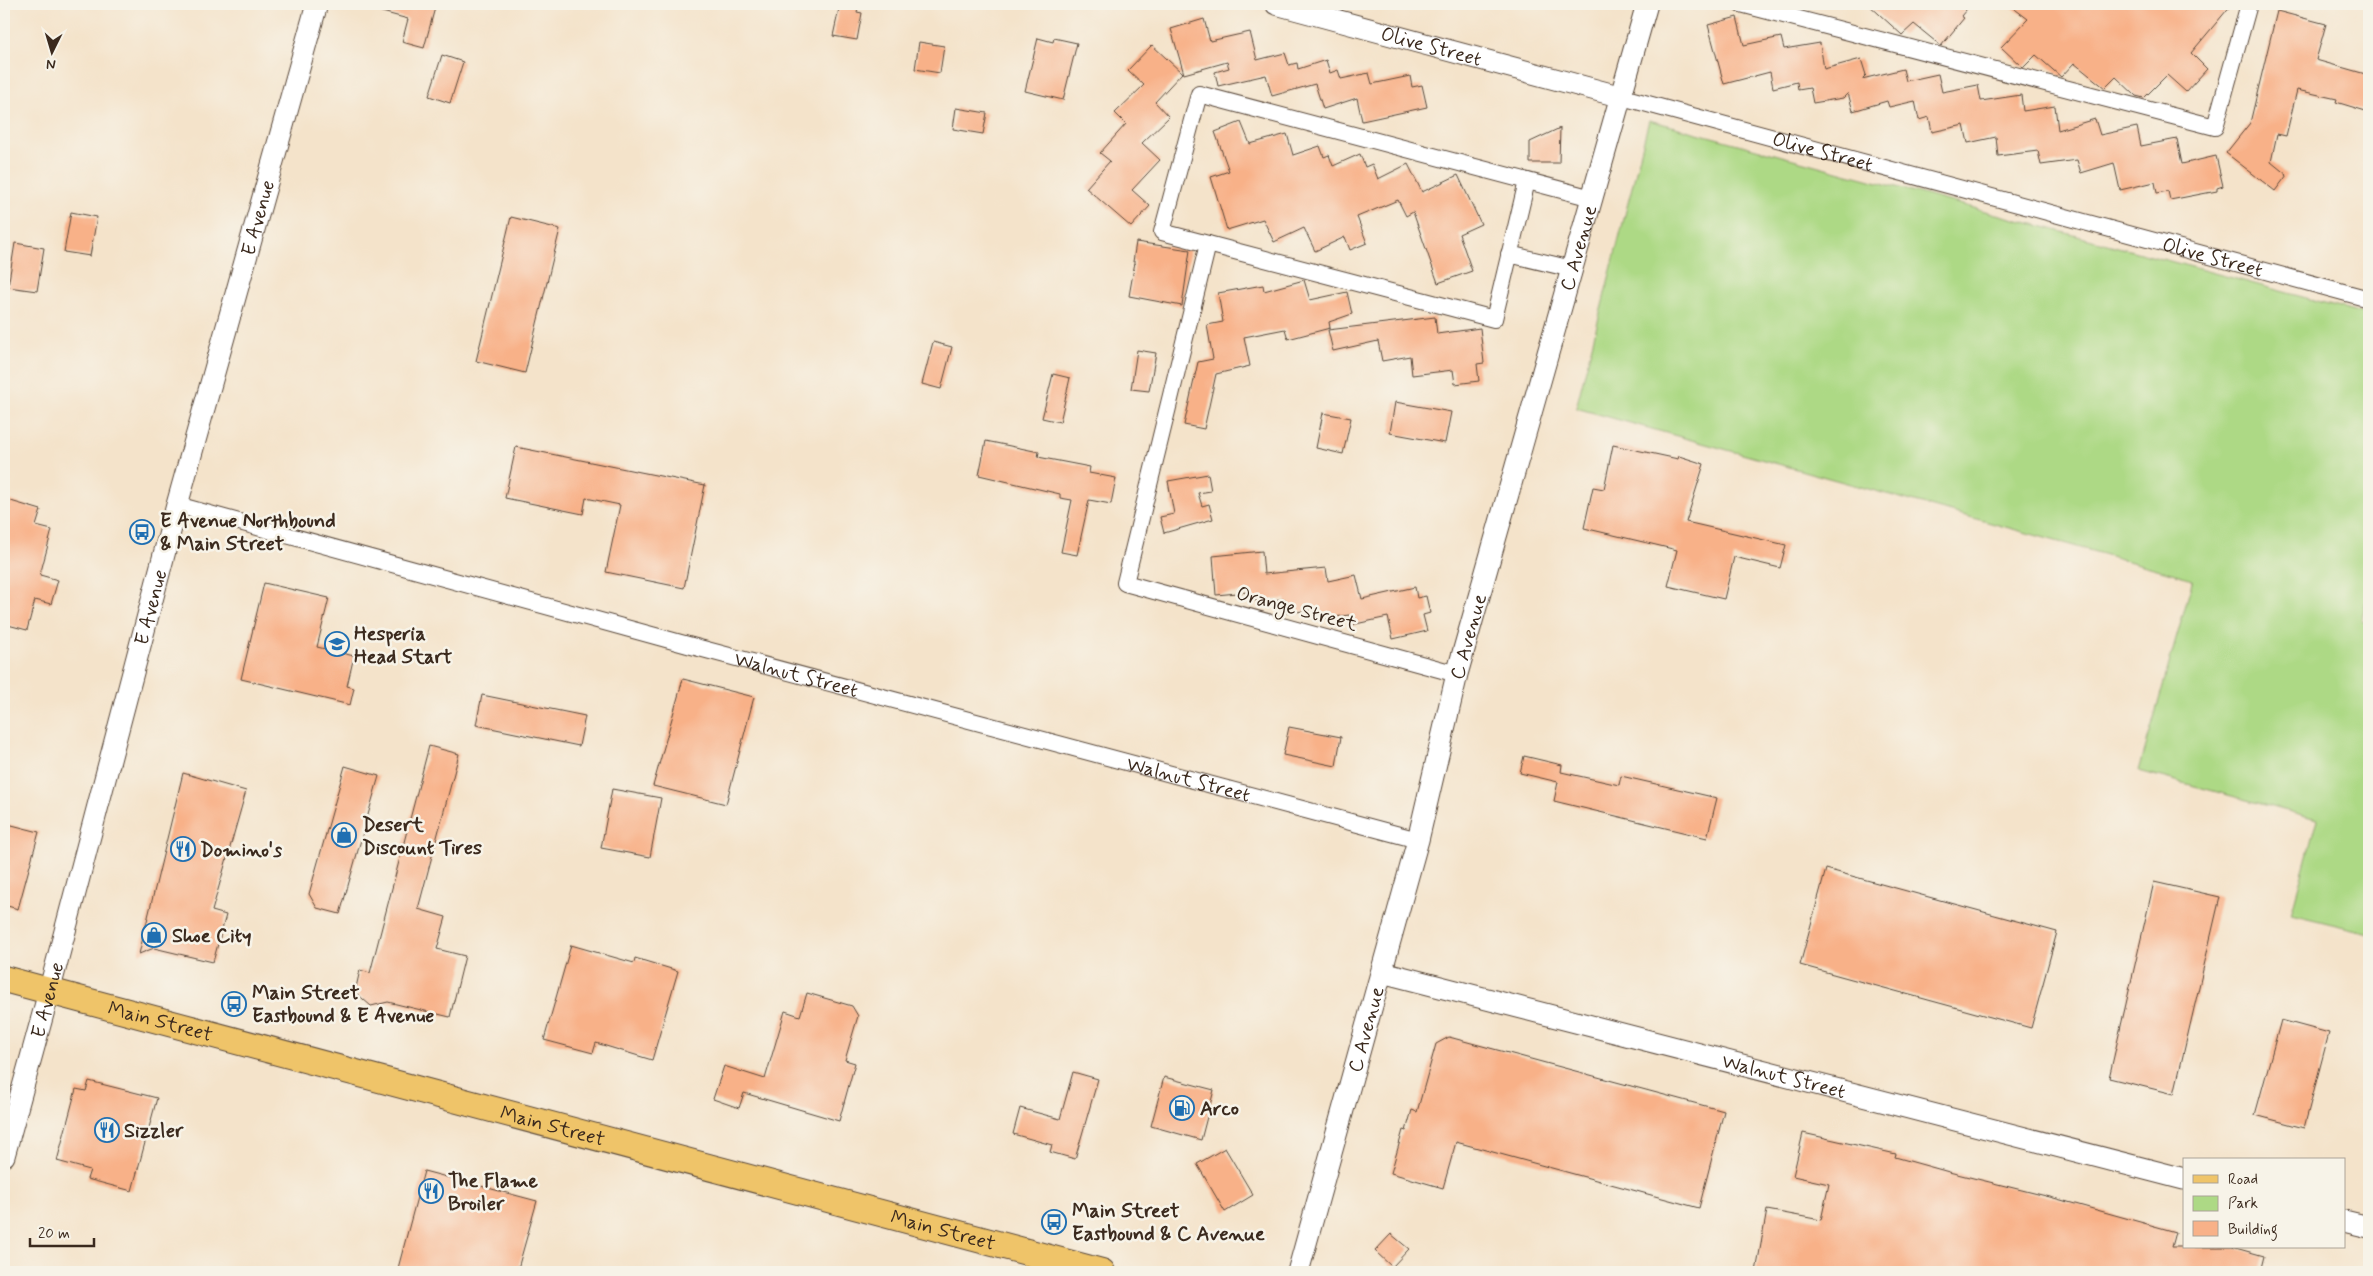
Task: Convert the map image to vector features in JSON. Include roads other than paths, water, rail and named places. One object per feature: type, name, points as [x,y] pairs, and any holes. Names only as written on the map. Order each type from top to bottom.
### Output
[{"type":"main road","name":"Main Street","points":[[4,979],[1102,1272]]},
{"type":"street","name":"E Avenue","points":[[4,1156],[177,505],[317,4]]},
{"type":"street","name":"Olive Street","points":[[1276,4],[2369,300]]},
{"type":"street","name":"C Avenue","points":[[1298,1272],[1418,840],[1457,674],[1647,4]]},
{"type":"street","points":[[1741,4],[2215,127],[2249,4]]},
{"type":"street","points":[[1527,181],[1508,254],[1494,319],[1162,232],[1199,94],[1592,198]]},
{"type":"street","name":"Orange Street","points":[[1208,244],[1125,583],[1457,674]]},
{"type":"street","points":[[1508,254],[1572,269]]},
{"type":"street","name":"Walnut Street","points":[[177,505],[1418,840]]},
{"type":"street","name":"Walnut Street","points":[[1382,972],[2183,1180]]},
{"type":"street","points":[[2346,1221],[2369,1227]]},
{"type":"place","name":"E Avenue Northbound & Main Street","points":[[142,532]]},
{"type":"place","name":"Hesperia Head Start","points":[[337,644]]},
{"type":"place","name":"Desert Discount Tires","points":[[344,835]]},
{"type":"place","name":"Domino's","points":[[183,849]]},
{"type":"place","name":"Shoe City","points":[[154,935]]},
{"type":"place","name":"Main Street Eastbound & E Avenue","points":[[234,1004]]},
{"type":"place","name":"Arco","points":[[1182,1108]]},
{"type":"place","name":"Sizzler","points":[[107,1130]]},
{"type":"place","name":"The Flame Broiler","points":[[431,1191]]},
{"type":"place","name":"Main Street Eastbound & C Avenue","points":[[1054,1222]]}]
